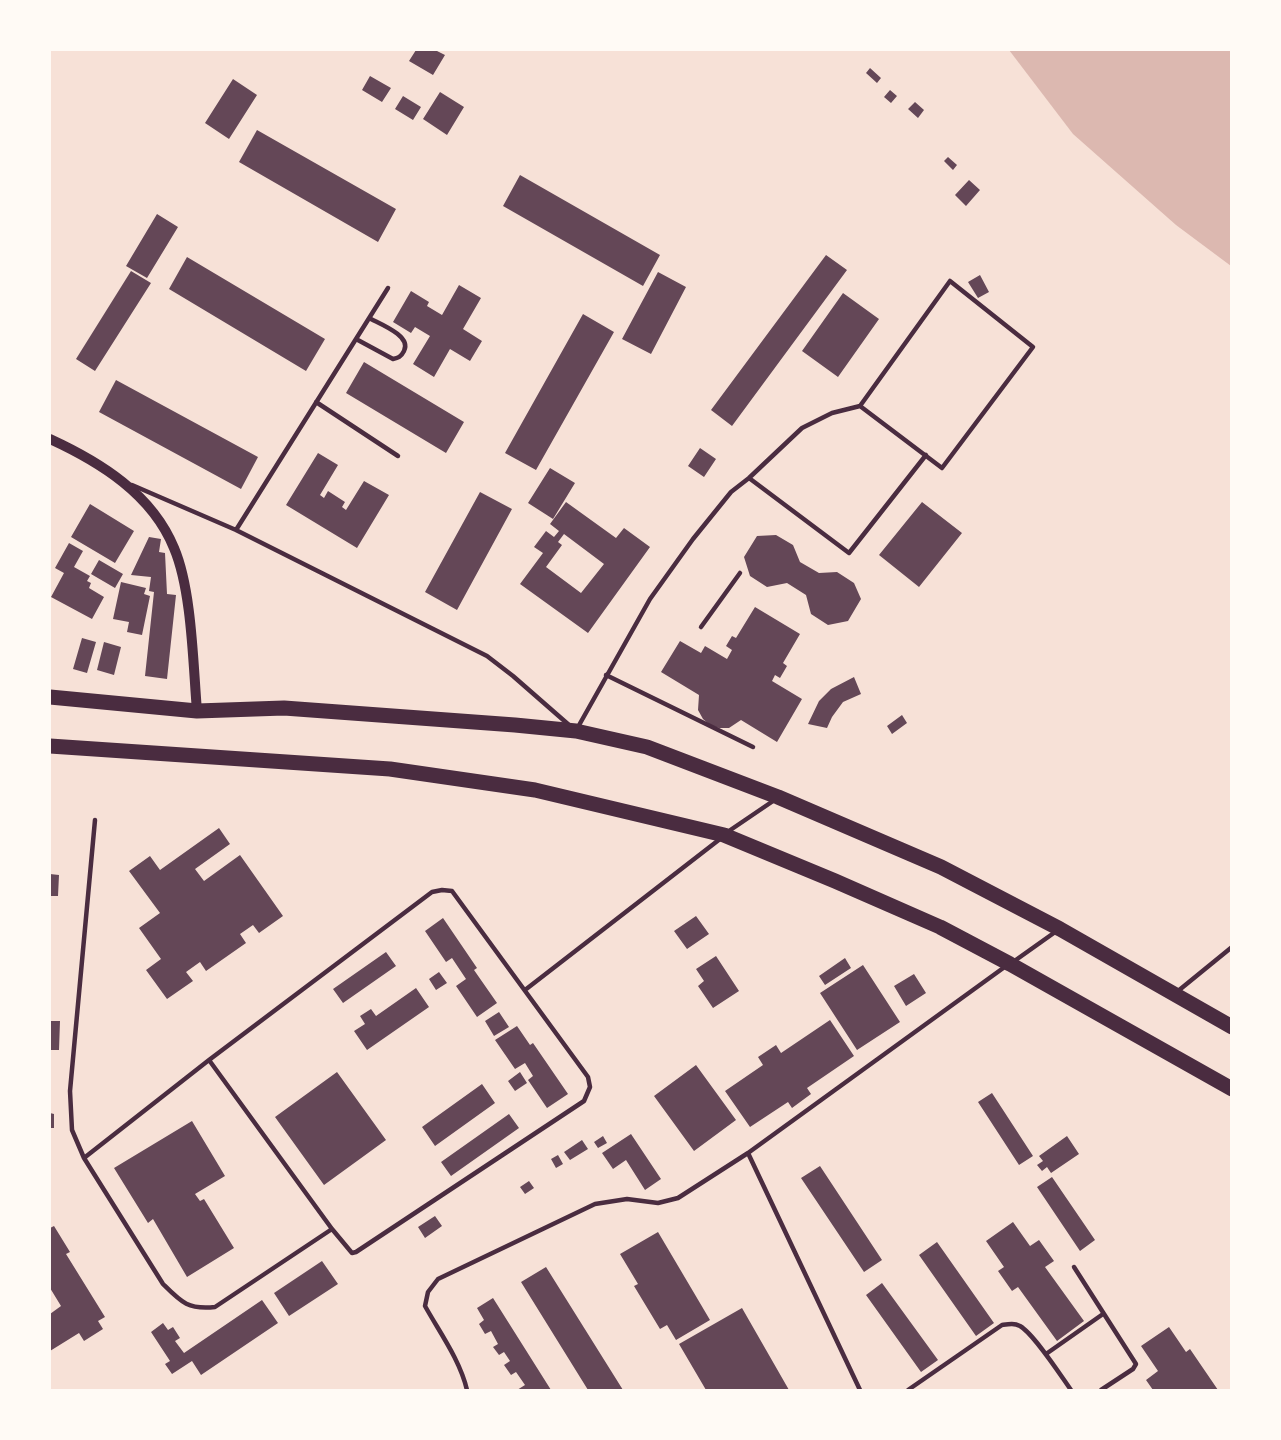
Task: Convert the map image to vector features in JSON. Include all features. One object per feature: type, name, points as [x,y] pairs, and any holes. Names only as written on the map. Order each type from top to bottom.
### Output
[{"type":"main road","points":[[50,697],[197,711],[284,708],[515,725],[576,732],[647,747],[778,797],[941,867],[1060,929],[1232,1027]]},
{"type":"main road","points":[[50,746],[390,769],[535,790],[724,835],[940,927],[1232,1089]]},
{"type":"street","points":[[50,439],[84,454],[125,482],[155,516],[174,548],[184,584],[197,711]]},
{"type":"lane","points":[[125,482],[236,530],[487,656],[576,732],[650,599],[693,538],[730,492],[749,478],[802,428],[832,413],[860,406],[950,281],[1033,347],[942,468],[860,406]]},
{"type":"lane","points":[[236,530],[388,288]]},
{"type":"lane","points":[[356,339],[393,360],[402,354],[405,343],[401,336],[369,318]]},
{"type":"lane","points":[[316,402],[398,456]]},
{"type":"lane","points":[[749,478],[849,554],[926,455]]},
{"type":"lane","points":[[701,627],[740,573]]},
{"type":"lane","points":[[606,675],[753,747]]},
{"type":"lane","points":[[525,990],[724,835],[778,797]]},
{"type":"lane","points":[[95,820],[70,1090],[72,1130],[84,1158],[163,1284],[180,1301],[197,1309],[214,1307],[332,1229]]},
{"type":"lane","points":[[84,1158],[209,1060],[432,892],[442,890],[452,891],[588,1077],[590,1087],[584,1101],[352,1253],[209,1060]]},
{"type":"lane","points":[[467,1390],[460,1369],[425,1306],[428,1292],[438,1279],[595,1204],[627,1199],[658,1203],[678,1198],[748,1152],[1060,929]]},
{"type":"lane","points":[[1174,994],[1232,947]]},
{"type":"lane","points":[[748,1152],[860,1390]]},
{"type":"lane","points":[[1074,1268],[1136,1364],[1134,1370],[1101,1390]]},
{"type":"lane","points":[[1046,1354],[1103,1314]]},
{"type":"lane","points":[[908,1390],[1002,1325],[1013,1323],[1023,1327],[1046,1354],[1071,1390]]},
{"type":"shaded area","points":[[1009,50],[1231,50],[1231,266],[1176,225],[1073,134]]},
{"type":"building","points":[[416,50],[435,50],[445,55],[433,75],[409,61]]},
{"type":"building","points":[[870,68],[881,78],[877,83],[866,73]]},
{"type":"building","points":[[370,76],[391,88],[382,102],[362,90]]},
{"type":"building","points":[[233,79],[257,95],[229,139],[205,123]]},
{"type":"building","points":[[890,90],[897,96],[891,103],[884,97]]},
{"type":"building","points":[[440,92],[464,107],[447,135],[423,119]]},
{"type":"building","points":[[403,96],[421,107],[413,120],[395,109]]},
{"type":"building","points":[[915,102],[924,110],[918,118],[908,109]]},
{"type":"building","points":[[257,130],[396,209],[378,242],[239,162]]},
{"type":"building","points":[[948,157],[957,165],[953,170],[944,161]]},
{"type":"building","points":[[520,175],[660,255],[643,286],[503,206]]},
{"type":"building","points":[[969,180],[980,190],[966,206],[955,195]]},
{"type":"building","points":[[157,214],[178,227],[147,278],[126,266]]},
{"type":"building","points":[[826,255],[847,270],[732,426],[711,410]]},
{"type":"building","points":[[187,257],[325,339],[306,371],[169,289]]},
{"type":"building","points":[[131,271],[151,283],[95,371],[76,359]]},
{"type":"building","points":[[658,272],[686,287],[651,354],[622,339]]},
{"type":"building","points":[[980,275],[989,292],[978,298],[968,282]]},
{"type":"building","points":[[459,285],[481,298],[463,329],[482,341],[470,361],[450,349],[434,377],[413,364],[430,336],[415,327],[411,333],[393,322],[411,291],[429,302],[427,306],[442,315]]},
{"type":"building","points":[[843,293],[879,319],[838,377],[802,351]]},
{"type":"building","points":[[583,314],[614,332],[536,470],[505,453]]},
{"type":"building","points":[[364,362],[464,422],[446,453],[346,393]]},
{"type":"building","points":[[116,380],[258,457],[241,489],[99,412]]},
{"type":"building","points":[[700,448],[716,459],[704,477],[688,466]]},
{"type":"building","points":[[318,453],[338,465],[320,495],[324,498],[328,491],[345,502],[342,507],[346,510],[364,481],[389,495],[357,548],[286,505]]},
{"type":"building","points":[[550,468],[575,483],[553,519],[528,503]]},
{"type":"building","points":[[480,492],[512,509],[457,610],[425,592]]},
{"type":"building","points":[[566,502],[616,538],[624,528],[650,547],[588,633],[520,584],[543,553],[534,547],[546,531],[554,537],[559,531],[550,524]],"holes":[[[564,534],[604,564],[581,593],[546,567],[562,545],[558,542]]]},
{"type":"building","points":[[922,502],[962,533],[919,587],[879,555]]},
{"type":"building","points":[[90,504],[134,531],[115,563],[71,537]]},
{"type":"building","points":[[776,535],[793,545],[800,562],[819,573],[837,572],[854,583],[861,599],[848,621],[828,625],[811,614],[806,595],[787,583],[767,587],[750,576],[744,557],[757,536]]},
{"type":"building","points":[[149,537],[161,539],[159,552],[165,553],[167,594],[176,595],[167,679],[145,676],[154,592],[149,591],[151,577],[131,575]]},
{"type":"building","points":[[69,543],[83,551],[74,567],[90,576],[87,581],[91,583],[89,588],[104,597],[92,619],[51,597],[64,573],[55,568]]},
{"type":"building","points":[[99,560],[123,574],[115,588],[91,574]]},
{"type":"building","points":[[121,582],[146,588],[144,594],[150,596],[142,635],[127,632],[129,622],[113,619]]},
{"type":"building","points":[[755,607],[800,634],[783,663],[787,666],[780,678],[775,675],[772,681],[802,699],[777,742],[741,720],[729,728],[710,725],[698,710],[699,695],[661,672],[680,641],[701,653],[705,646],[727,659],[732,650],[726,646],[732,636],[736,638]]},
{"type":"building","points":[[82,638],[96,642],[87,673],[73,669]]},
{"type":"building","points":[[104,642],[121,647],[114,675],[97,670]]},
{"type":"building","points":[[854,677],[861,694],[843,702],[827,728],[808,724],[819,701],[831,689]]},
{"type":"building","points":[[902,715],[907,723],[892,734],[887,726]]},
{"type":"building","points":[[219,828],[230,844],[195,869],[204,881],[240,855],[283,916],[259,933],[253,925],[240,934],[246,943],[206,971],[200,962],[186,972],[193,981],[167,999],[146,970],[161,959],[139,928],[160,913],[129,871],[150,856],[160,870]]},
{"type":"building","points":[[50,874],[59,875],[58,896],[50,896]]},
{"type":"building","points":[[696,916],[709,934],[687,949],[674,931]]},
{"type":"building","points":[[443,918],[477,968],[474,970],[497,1003],[477,1017],[456,986],[466,979],[452,958],[446,962],[425,931]]},
{"type":"building","points":[[386,952],[396,966],[343,1003],[333,989]]},
{"type":"building","points":[[716,956],[739,991],[713,1008],[698,986],[704,981],[696,969]]},
{"type":"building","points":[[845,958],[851,968],[825,985],[819,976]]},
{"type":"building","points":[[863,965],[900,1022],[857,1050],[820,993]]},
{"type":"building","points":[[439,972],[447,983],[436,990],[429,979]]},
{"type":"building","points":[[914,974],[926,993],[906,1006],[894,986]]},
{"type":"building","points":[[416,988],[429,1007],[367,1050],[354,1031],[365,1024],[360,1016],[371,1009],[376,1016]]},
{"type":"building","points":[[499,1012],[509,1027],[494,1036],[485,1021]]},
{"type":"building","points":[[830,1020],[854,1056],[807,1088],[811,1094],[792,1108],[788,1102],[750,1127],[725,1091],[763,1065],[758,1057],[776,1045],[781,1053]]},
{"type":"building","points":[[50,1021],[60,1021],[59,1050],[50,1050]]},
{"type":"building","points":[[517,1026],[530,1045],[533,1043],[568,1094],[547,1108],[528,1080],[533,1076],[525,1063],[515,1069],[495,1040]]},
{"type":"building","points":[[696,1065],[736,1120],[694,1151],[654,1096]]},
{"type":"building","points":[[337,1072],[386,1140],[324,1185],[275,1117]]},
{"type":"building","points":[[520,1072],[527,1083],[515,1091],[508,1081]]},
{"type":"building","points":[[482,1084],[495,1103],[435,1146],[422,1127]]},
{"type":"building","points":[[992,1093],[1033,1156],[1019,1165],[978,1102]]},
{"type":"building","points":[[50,1113],[54,1114],[54,1128],[50,1128]]},
{"type":"building","points":[[509,1114],[519,1128],[451,1176],[441,1162]]},
{"type":"building","points":[[192,1121],[225,1176],[195,1194],[200,1201],[204,1199],[234,1248],[187,1277],[153,1219],[148,1223],[114,1168]]},
{"type":"building","points":[[631,1134],[661,1179],[645,1190],[626,1160],[613,1169],[602,1153]]},
{"type":"building","points":[[603,1136],[607,1143],[598,1148],[594,1142]]},
{"type":"building","points":[[1067,1136],[1079,1154],[1051,1173],[1047,1167],[1042,1171],[1037,1165],[1043,1161],[1039,1156]]},
{"type":"building","points":[[582,1140],[588,1149],[570,1160],[564,1152]]},
{"type":"building","points":[[558,1155],[563,1164],[556,1168],[551,1159]]},
{"type":"building","points":[[820,1166],[882,1260],[864,1272],[801,1178]]},
{"type":"building","points":[[1052,1177],[1095,1240],[1080,1251],[1037,1187]]},
{"type":"building","points":[[529,1181],[534,1188],[525,1194],[520,1187]]},
{"type":"building","points":[[435,1216],[442,1226],[425,1238],[418,1227]]},
{"type":"building","points":[[1013,1222],[1030,1246],[1039,1240],[1054,1261],[1045,1267],[1084,1321],[1057,1341],[1018,1287],[1012,1291],[998,1271],[1004,1267],[986,1241]]},
{"type":"building","points":[[54,1226],[70,1252],[66,1254],[105,1317],[98,1321],[103,1329],[84,1341],[79,1333],[50,1351],[50,1314],[61,1306],[50,1288],[50,1228]]},
{"type":"building","points":[[658,1232],[710,1320],[676,1340],[667,1325],[660,1329],[634,1286],[638,1284],[620,1254]]},
{"type":"building","points":[[937,1242],[994,1323],[976,1336],[919,1255]]},
{"type":"building","points":[[322,1261],[338,1284],[289,1316],[274,1293]]},
{"type":"building","points":[[546,1267],[623,1390],[588,1390],[521,1282]]},
{"type":"building","points":[[882,1283],[938,1360],[921,1372],[866,1295]]},
{"type":"building","points":[[493,1298],[551,1390],[517,1390],[525,1385],[516,1372],[511,1375],[504,1365],[510,1361],[504,1352],[499,1355],[493,1347],[498,1344],[491,1331],[485,1334],[479,1324],[484,1320],[477,1308]]},
{"type":"building","points":[[262,1300],[278,1323],[201,1375],[192,1361],[172,1374],[165,1364],[170,1361],[151,1332],[163,1323],[168,1330],[173,1327],[180,1338],[175,1341],[184,1353]]},
{"type":"building","points":[[742,1308],[789,1390],[706,1390],[679,1344]]},
{"type":"building","points":[[1169,1327],[1186,1352],[1190,1349],[1218,1390],[1153,1390],[1146,1380],[1158,1371],[1141,1346]]}]
